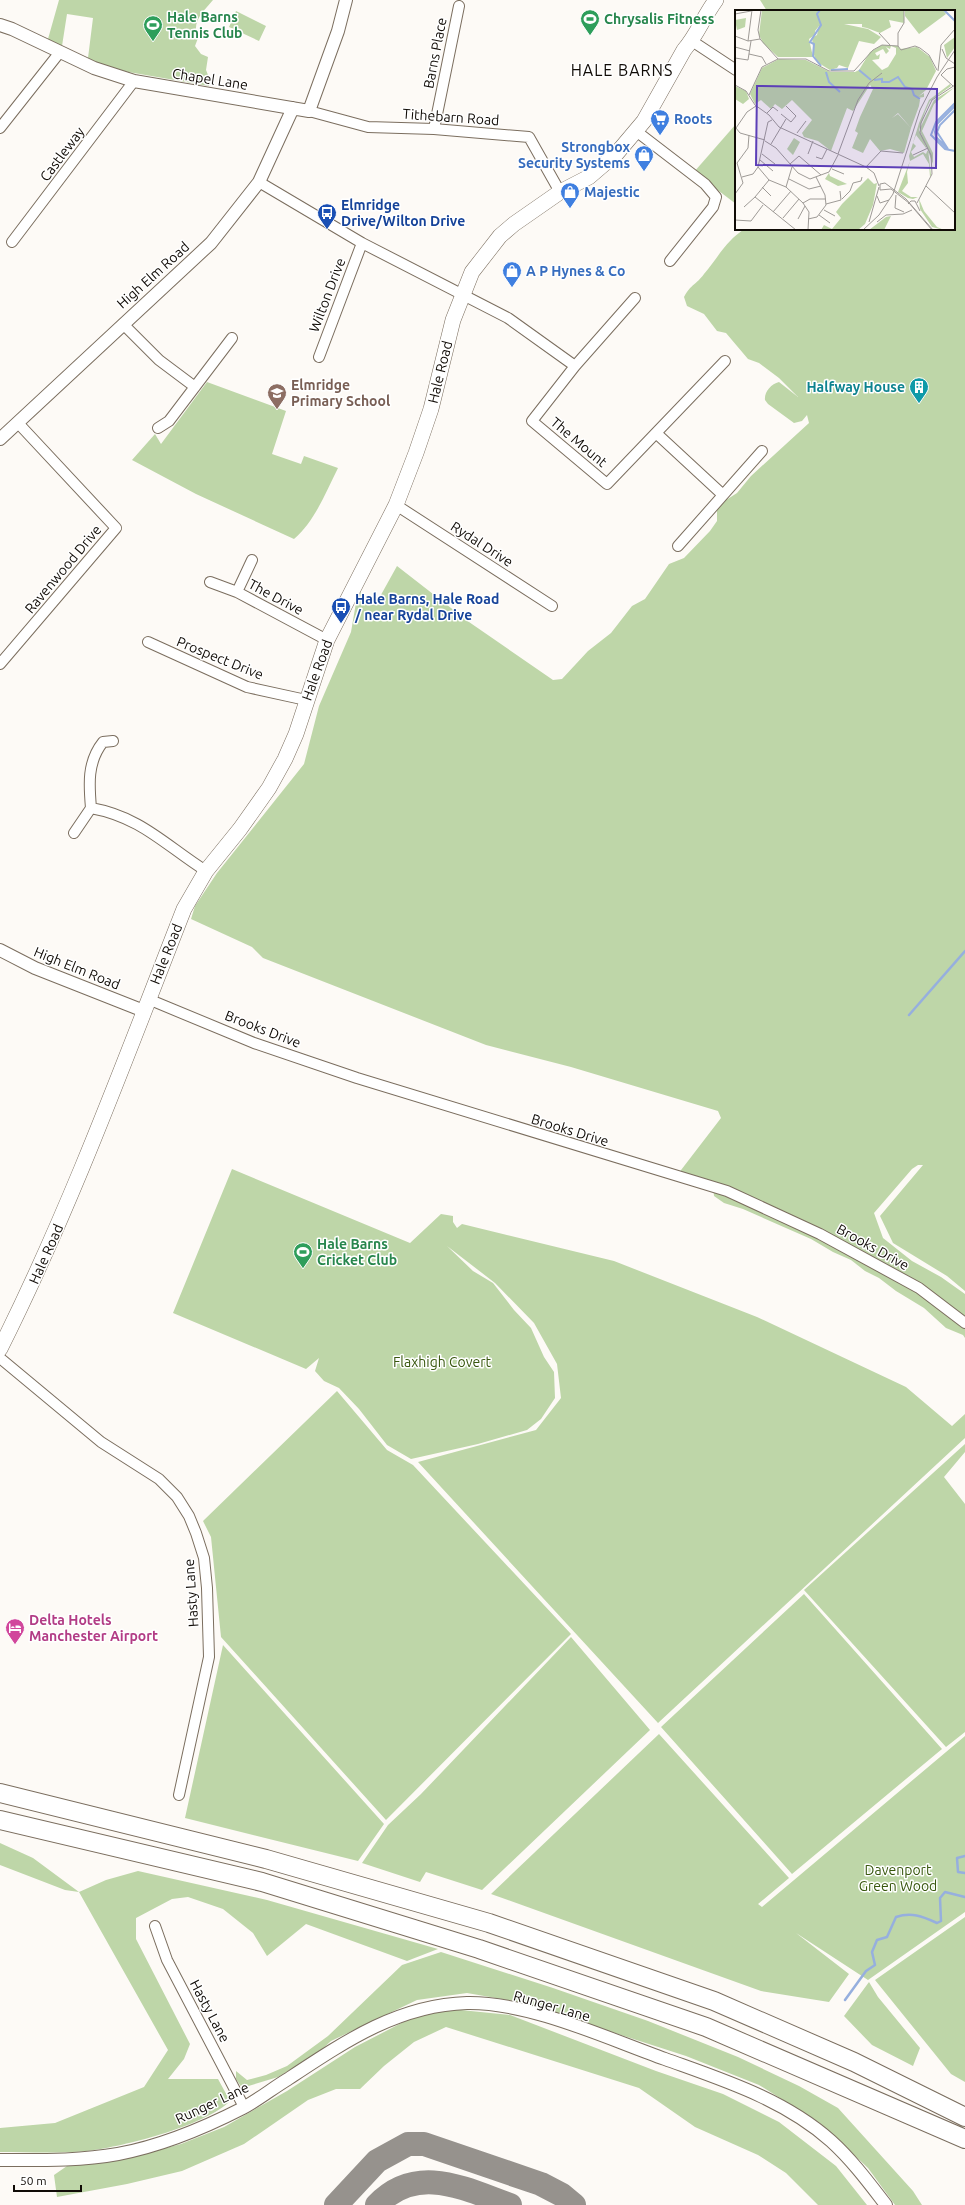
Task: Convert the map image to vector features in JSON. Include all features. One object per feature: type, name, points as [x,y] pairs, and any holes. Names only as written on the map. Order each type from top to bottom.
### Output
[{"type":"highway","points":[[0,1794],[266,1859],[488,1923],[714,2001],[854,2062],[965,2117]]},
{"type":"highway","points":[[0,1820],[262,1882],[479,1949],[706,2027],[965,2140]]},
{"type":"main road","name":"Hale Road","points":[[0,1349],[29,1292],[66,1208],[184,908],[206,871],[240,829],[269,788],[296,734],[327,640],[396,505],[431,409],[453,320],[472,272],[500,236],[529,212],[560,192],[589,177],[607,163],[636,131],[661,92],[684,50],[692,41],[708,10],[716,0]]},
{"type":"street","points":[[309,111],[338,32],[346,0]]},
{"type":"street","name":"Barns Place","points":[[434,129],[459,6]]},
{"type":"street","name":"Chapel Lane","points":[[0,25],[12,29],[94,68],[134,82],[309,111]]},
{"type":"street","points":[[692,41],[735,69]]},
{"type":"street","points":[[0,128],[60,52]]},
{"type":"street","name":"Castleway","points":[[12,242],[134,82]]},
{"type":"street","name":"High Elm Road","points":[[0,439],[211,243],[259,182],[293,108]]},
{"type":"street","name":"Tithebarn Road","points":[[309,111],[368,127],[434,129],[529,137],[560,192]]},
{"type":"street","points":[[636,131],[705,184],[716,197],[713,208],[670,261]]},
{"type":"street","points":[[259,182],[362,243],[462,296],[508,318],[575,366]]},
{"type":"street","name":"Wilton Drive","points":[[319,357],[362,243]]},
{"type":"street","name":"The Mount","points":[[635,298],[575,366],[532,421],[601,480],[607,484],[725,361]]},
{"type":"street","points":[[123,324],[159,360],[195,387]]},
{"type":"street","points":[[158,428],[169,421],[232,338]]},
{"type":"street","name":"Ravenwood Drive","points":[[0,664],[116,528],[18,423]]},
{"type":"street","points":[[656,434],[723,495]]},
{"type":"street","points":[[678,546],[762,451]]},
{"type":"street","name":"Rydal Drive","points":[[396,505],[552,606]]},
{"type":"street","points":[[237,592],[252,560]]},
{"type":"street","name":"The Drive","points":[[210,582],[237,592],[327,640]]},
{"type":"street","name":"Prospect Drive","points":[[148,642],[247,687],[306,700]]},
{"type":"street","points":[[74,833],[91,808],[88,779],[98,748],[103,742],[113,741]]},
{"type":"street","points":[[91,808],[114,812],[140,824],[206,871]]},
{"type":"street","name":"High Elm Road","points":[[0,950],[35,968],[146,1005]]},
{"type":"street","name":"Brooks Drive","points":[[146,1005],[357,1078],[728,1191],[820,1234],[919,1288],[965,1323]]},
{"type":"street","name":"Hasty Lane","points":[[0,1358],[101,1442],[159,1479],[176,1497],[189,1516],[196,1533],[204,1558],[206,1573],[208,1657],[179,1795]]},
{"type":"street","name":"Hasty Lane","points":[[155,1926],[167,1960],[244,2107]]},
{"type":"street","name":"Runger Lane","points":[[0,2160],[70,2160],[118,2154],[161,2142],[244,2107],[354,2036],[392,2019],[433,2006],[470,2003],[518,2009],[553,2019],[744,2087],[785,2108],[831,2141],[869,2183],[886,2205]]},
{"type":"green space","name":"Hale Barns Tennis Club","points":[[59,0],[213,0],[202,13],[197,22],[196,32],[198,38],[195,46],[201,54],[208,57],[206,70],[209,86],[111,69],[88,58],[93,18],[67,14],[62,46],[48,39]]},
{"type":"green space","points":[[760,0],[965,0],[965,1291],[947,1276],[893,1243],[880,1216],[923,1165],[918,1165],[912,1169],[874,1213],[883,1238],[912,1261],[941,1277],[965,1294],[965,1338],[963,1335],[946,1328],[924,1308],[896,1291],[879,1278],[865,1271],[851,1260],[833,1252],[811,1239],[743,1209],[724,1203],[714,1196],[713,1186],[678,1174],[721,1118],[718,1111],[571,1067],[486,1045],[263,958],[252,947],[191,919],[195,906],[217,873],[304,764],[319,706],[351,632],[358,591],[377,602],[397,566],[469,622],[553,680],[562,679],[588,651],[611,633],[632,606],[645,599],[669,564],[684,558],[710,531],[717,521],[717,510],[723,502],[737,493],[751,476],[809,423],[807,415],[802,421],[794,423],[768,404],[765,400],[767,391],[779,382],[798,397],[779,378],[759,363],[748,359],[726,333],[717,331],[704,314],[687,306],[684,297],[733,238],[744,230],[955,230],[955,10],[766,10]]},
{"type":"green space","points":[[236,11],[266,26],[259,41],[229,27]]},
{"type":"green space","points":[[735,125],[735,203],[694,172]]},
{"type":"green space","points":[[207,382],[286,411],[272,454],[301,464],[304,456],[338,468],[314,515],[294,539],[196,494],[132,460],[155,434],[161,444]]},
{"type":"green space","name":"Flaxhigh Covert","points":[[232,1169],[410,1243],[441,1214],[453,1216],[453,1222],[457,1228],[462,1224],[614,1261],[757,1317],[906,1387],[952,1426],[965,1414],[965,1438],[658,1723],[418,1462],[536,1430],[561,1398],[557,1364],[534,1323],[495,1283],[447,1246],[473,1271],[493,1283],[514,1310],[531,1328],[544,1357],[554,1372],[555,1398],[541,1419],[527,1430],[478,1444],[411,1459],[387,1445],[359,1409],[339,1388],[324,1381],[315,1371],[319,1358],[306,1369],[173,1313]]},
{"type":"green space","points":[[337,1391],[387,1450],[413,1465],[571,1634],[386,1820],[221,1637],[211,1537],[203,1521]]},
{"type":"green space","points":[[965,1444],[965,1452],[944,1477],[965,1504],[965,1732],[946,1747],[804,1590]]},
{"type":"green space","points":[[804,1594],[942,1749],[792,1874],[661,1727]]},
{"type":"green space","points":[[571,1637],[650,1730],[482,1890],[426,1872],[420,1882],[362,1863],[388,1825],[421,1794]]},
{"type":"green space","points":[[223,1645],[384,1824],[358,1861],[185,1818]]},
{"type":"green space","name":"Davenport Green Wood","points":[[659,1734],[789,1878],[758,1904],[762,1907],[965,1736],[965,1912],[868,1980],[796,1933],[849,1974],[829,2002],[761,1991],[491,1894]]},
{"type":"green space","points":[[0,1843],[33,1858],[79,1892],[65,1890],[0,1865]]},
{"type":"green space","points":[[138,1871],[267,1900],[438,1949],[407,1961],[306,1924],[267,1956],[253,1933],[223,1909],[188,1897],[172,1899],[136,1918],[136,1939],[190,2044],[184,2059],[168,2079],[218,2079],[230,2101],[219,2110],[186,2126],[127,2144],[72,2152],[0,2152],[0,2128],[55,2123],[144,2087],[168,2050],[79,1892],[106,1880]]},
{"type":"green space","points":[[965,1917],[965,2082],[951,2074],[875,1980]]},
{"type":"green space","points":[[441,1952],[553,1988],[648,2021],[738,2057],[799,2086],[838,2108],[913,2191],[922,2205],[895,2205],[868,2168],[820,2123],[759,2085],[686,2056],[519,2002],[467,1993],[417,2000],[331,2041],[318,2053],[278,2077],[242,2088],[236,2079],[236,2071],[247,2080],[266,2075],[287,2066],[328,2036],[402,1965]]},
{"type":"green space","points":[[869,1982],[878,1997],[920,2048],[913,2066],[872,2045],[844,2016]]},
{"type":"green space","points":[[451,2009],[510,2015],[656,2071],[723,2094],[779,2122],[836,2166],[867,2205],[818,2205],[786,2173],[758,2155],[695,2127],[639,2088],[446,2027],[414,2042],[384,2066],[360,2089],[336,2089],[308,2100],[244,2144],[182,2171],[127,2184],[57,2197],[54,2175],[67,2166],[124,2159],[181,2144],[224,2127],[287,2091],[355,2047],[415,2016]]},
{"type":"waterway","points":[[909,1015],[965,951]]},
{"type":"waterway","points":[[965,1856],[957,1858],[958,1872],[965,1873]]},
{"type":"waterway","points":[[845,2000],[866,1971],[875,1965],[872,1952],[877,1940],[887,1937],[896,1917],[912,1915],[926,1918],[937,1923],[941,1921],[940,1898],[945,1892],[965,1897]]},
{"type":"taxiway","points":[[336,2205],[377,2161],[408,2144],[424,2144],[541,2184],[562,2195],[574,2205]]},
{"type":"taxiway","points":[[377,2205],[392,2192],[408,2185],[425,2182],[442,2183],[459,2187],[510,2205]]},
{"type":"place","name":"Chrysalis Fitness","points":[[590,36]]},
{"type":"place","name":"Hale Barns Tennis Club","points":[[153,42]]},
{"type":"place","name":"Roots","points":[[660,136]]},
{"type":"place","name":"Strongbox Security Systems","points":[[644,172]]},
{"type":"place","name":"Majestic","points":[[570,209]]},
{"type":"place","name":"Elmridge Drive/Wilton Drive","points":[[327,230]]},
{"type":"place","name":"A P Hynes & Co","points":[[512,288]]},
{"type":"place","name":"Halfway House","points":[[919,404]]},
{"type":"place","name":"Elmridge Primary School","points":[[277,410]]},
{"type":"place","name":"Hale Barns, Hale Road / near Rydal Drive","points":[[341,624]]},
{"type":"place","name":"Hale Barns Cricket Club","points":[[303,1269]]},
{"type":"place","name":"Delta Hotels Manchester Airport","points":[[15,1645]]},
{"type":"district","name":"HALE BARNS","points":[[622,70]]}]
